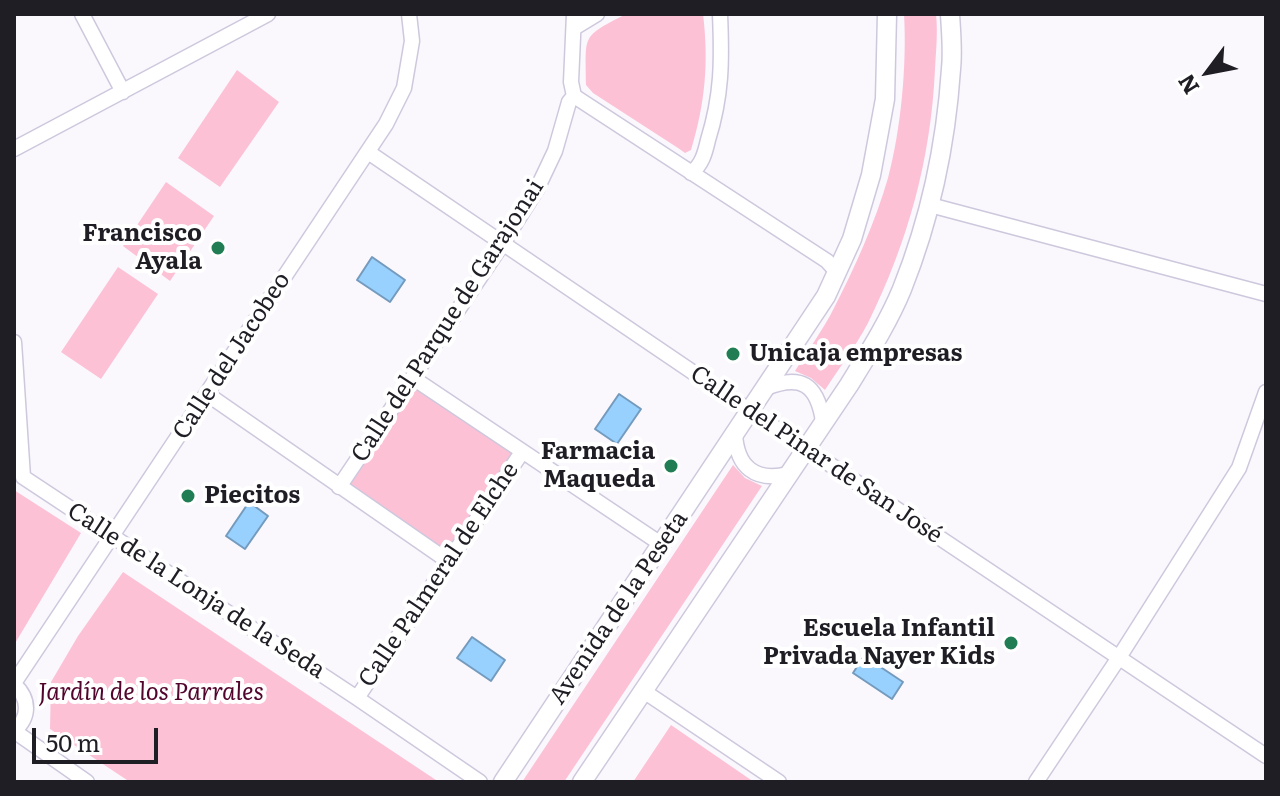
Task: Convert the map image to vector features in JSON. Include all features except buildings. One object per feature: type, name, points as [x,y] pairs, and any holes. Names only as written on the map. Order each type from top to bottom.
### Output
[{"type":"street","points":[[82,14],[123,92]]},
{"type":"street","points":[[14,149],[268,14]]},
{"type":"street","name":"Calle del Jacobeo","points":[[14,684],[386,124],[404,88],[412,41],[409,14]]},
{"type":"street","points":[[574,21],[597,14]]},
{"type":"street","points":[[691,173],[702,161],[716,111],[722,59],[720,14]]},
{"type":"street","name":"Avenida de la Peseta","points":[[503,782],[826,296],[852,239],[871,175],[885,99],[887,14]]},
{"type":"street","points":[[582,782],[877,340],[901,289],[930,205],[944,138],[952,67],[950,14]]},
{"type":"street","name":"Calle del Parque de Garajonai","points":[[339,487],[537,189],[555,151],[569,102],[574,96],[571,82],[574,21]]},
{"type":"street","points":[[574,96],[827,261],[837,272]]},
{"type":"street","name":"Calle del Pinar de San José","points":[[368,152],[1266,756]]},
{"type":"street","points":[[930,205],[1266,294]]},
{"type":"street","name":"Calle de la Lonja de la Seda","points":[[14,342],[18,479],[113,536],[480,782]]},
{"type":"street","points":[[413,378],[661,544]]},
{"type":"street","points":[[766,388],[796,381],[808,385],[818,398],[823,421]]},
{"type":"street","points":[[1036,782],[1239,468],[1266,392]]},
{"type":"street","points":[[207,394],[448,561]]},
{"type":"street","points":[[735,434],[739,456],[755,473],[766,477],[788,474]]},
{"type":"street","name":"Calle Palmeral de Elche","points":[[357,698],[522,452]]},
{"type":"street","points":[[14,684],[25,698],[27,708],[21,725],[14,731],[87,782]]},
{"type":"street","points":[[642,690],[779,782]]},
{"type":"green space","points":[[626,14],[703,14],[706,66],[703,100],[691,150],[685,153],[593,93],[586,85],[589,39],[600,28]]},
{"type":"green space","points":[[904,14],[936,14],[933,102],[923,168],[906,231],[882,293],[863,332],[825,390],[811,378],[795,371],[825,324],[849,277],[871,228],[888,178],[902,97]]},
{"type":"green space","points":[[237,70],[279,102],[220,187],[178,158]]},
{"type":"green space","points":[[166,182],[214,216],[170,281],[123,246]]},
{"type":"green space","points":[[118,267],[158,294],[101,379],[61,352]]},
{"type":"green space","points":[[413,378],[522,452],[448,561],[339,487]]},
{"type":"green space","points":[[733,465],[745,478],[762,486],[564,782],[522,782]]},
{"type":"green space","points":[[14,490],[81,533],[14,645]]},
{"type":"green space","name":"Jardín de los Parrales","points":[[123,572],[439,782],[130,782],[50,729],[51,682],[78,636]]},
{"type":"green space","points":[[671,725],[754,782],[633,782]]},
{"type":"water","points":[[372,257],[405,280],[390,302],[357,280]]},
{"type":"water","points":[[619,394],[641,409],[617,444],[595,429]]},
{"type":"water","points":[[249,502],[268,516],[245,549],[226,536]]},
{"type":"water","points":[[472,637],[505,660],[491,681],[457,658]]},
{"type":"water","points":[[864,656],[903,682],[892,699],[853,673]]},
{"type":"place","name":"Francisco Ayala","points":[[218,248]]},
{"type":"place","name":"Unicaja empresas","points":[[733,354]]},
{"type":"place","name":"Farmacia Maqueda","points":[[671,466]]},
{"type":"place","name":"Piecitos","points":[[188,496]]},
{"type":"place","name":"Escuela Infantil Privada Nayer Kids","points":[[1011,643]]}]
